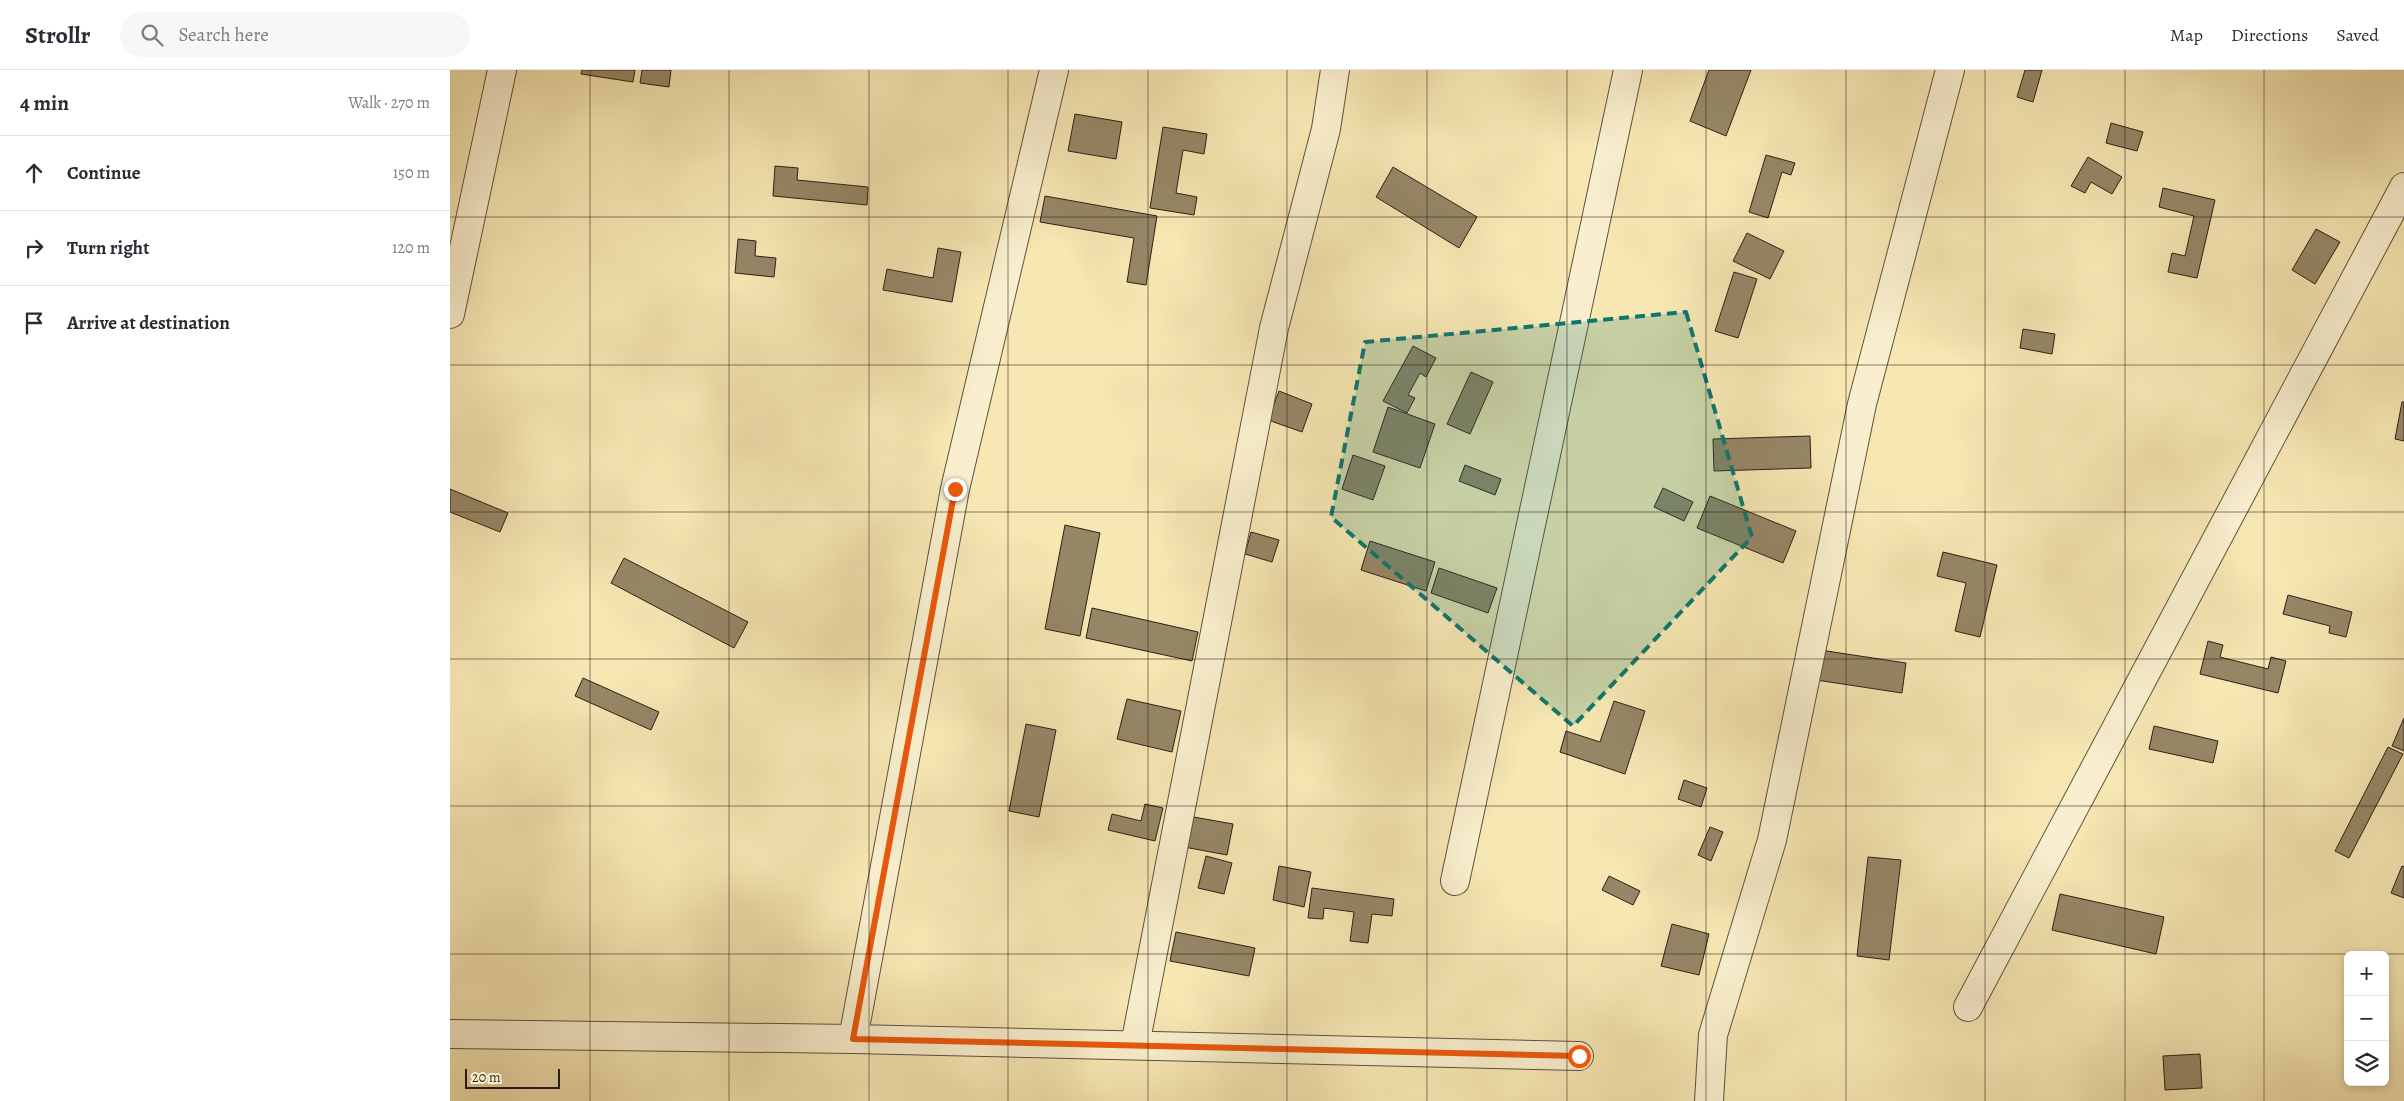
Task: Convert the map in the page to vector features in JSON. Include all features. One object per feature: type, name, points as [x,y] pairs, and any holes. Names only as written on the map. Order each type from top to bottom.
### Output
[{"type":"street","points":[[450,314],[502,70]]},
{"type":"street","points":[[853,1039],[955,489],[1054,70]]},
{"type":"street","points":[[1135,1046],[1274,328],[1326,129],[1335,70]]},
{"type":"street","points":[[1455,881],[1628,70]]},
{"type":"street","points":[[1709,1101],[1713,1035],[1772,840],[1862,404],[1950,70]]},
{"type":"street","points":[[1968,1007],[2404,186]]},
{"type":"street","points":[[450,1034],[853,1039],[1579,1056]]},
{"type":"highlighted area","points":[[1686,312],[1752,537],[1573,726],[1331,517],[1365,342]]},
{"type":"building","points":[[582,70],[635,70],[633,82],[581,74]]},
{"type":"building","points":[[642,70],[671,70],[669,87],[640,83]]},
{"type":"building","points":[[1709,70],[1751,70],[1726,136],[1690,121]]},
{"type":"building","points":[[2025,70],[2042,70],[2033,102],[2017,97]]},
{"type":"building","points":[[1075,114],[1122,122],[1116,159],[1068,151]]},
{"type":"building","points":[[2111,123],[2143,132],[2137,151],[2106,143]]},
{"type":"building","points":[[1163,127],[1207,134],[1204,154],[1183,150],[1176,193],[1197,197],[1194,215],[1150,208]]},
{"type":"building","points":[[1766,155],[1795,163],[1791,175],[1782,172],[1768,218],[1749,212]]},
{"type":"building","points":[[2088,157],[2122,177],[2112,194],[2091,182],[2085,193],[2071,186]]},
{"type":"building","points":[[775,166],[798,168],[797,180],[868,187],[867,205],[773,196]]},
{"type":"building","points":[[1393,167],[1477,217],[1459,248],[1376,197]]},
{"type":"building","points":[[2163,188],[2215,200],[2197,278],[2168,272],[2172,253],[2185,256],[2194,216],[2159,207]]},
{"type":"building","points":[[1045,196],[1157,216],[1146,285],[1127,282],[1134,238],[1040,222]]},
{"type":"building","points":[[2316,229],[2340,242],[2315,284],[2292,270]]},
{"type":"building","points":[[1747,233],[1784,251],[1770,279],[1733,261]]},
{"type":"building","points":[[738,239],[756,241],[755,256],[776,258],[774,277],[735,273]]},
{"type":"building","points":[[938,248],[961,252],[952,302],[883,290],[887,269],[933,278]]},
{"type":"building","points":[[1734,272],[1757,279],[1738,338],[1715,331]]},
{"type":"building","points":[[2023,329],[2055,334],[2052,354],[2020,348]]},
{"type":"building","points":[[1413,346],[1436,358],[1426,377],[1420,373],[1408,395],[1415,398],[1407,413],[1383,401]]},
{"type":"building","points":[[1471,372],[1493,382],[1470,434],[1447,424]]},
{"type":"building","points":[[1279,391],[1312,404],[1302,432],[1268,420]]},
{"type":"building","points":[[2402,402],[2404,402],[2404,441],[2395,439]]},
{"type":"building","points":[[1388,407],[1435,424],[1420,468],[1373,452]]},
{"type":"building","points":[[1810,436],[1811,468],[1714,471],[1713,439]]},
{"type":"building","points":[[1353,455],[1385,466],[1373,500],[1342,489]]},
{"type":"building","points":[[1465,465],[1501,479],[1495,495],[1459,481]]},
{"type":"building","points":[[1663,488],[1693,502],[1684,521],[1654,507]]},
{"type":"building","points":[[450,489],[508,513],[500,532],[450,512]]},
{"type":"building","points":[[1710,496],[1796,531],[1783,563],[1697,528]]},
{"type":"building","points":[[1065,525],[1100,533],[1080,636],[1045,629]]},
{"type":"building","points":[[1251,532],[1279,540],[1272,562],[1245,554]]},
{"type":"building","points":[[1370,541],[1435,562],[1426,591],[1361,570]]},
{"type":"building","points":[[1943,552],[1997,565],[1980,637],[1955,631],[1966,583],[1937,576]]},
{"type":"building","points":[[624,558],[748,622],[734,648],[611,583]]},
{"type":"building","points":[[1439,568],[1497,588],[1488,613],[1431,593]]},
{"type":"building","points":[[2288,595],[2352,612],[2346,637],[2329,633],[2330,626],[2283,614]]},
{"type":"building","points":[[1092,608],[1198,632],[1192,661],[1086,638]]},
{"type":"building","points":[[2208,641],[2223,645],[2220,657],[2268,669],[2271,657],[2286,661],[2278,693],[2200,674]]},
{"type":"building","points":[[1820,650],[1906,663],[1902,693],[1816,680]]},
{"type":"building","points":[[583,678],[659,712],[651,730],[575,696]]},
{"type":"building","points":[[1127,699],[1181,711],[1172,752],[1117,739]]},
{"type":"building","points":[[1614,701],[1645,711],[1625,774],[1560,752],[1566,731],[1600,742]]},
{"type":"building","points":[[2404,718],[2404,751],[2392,746]]},
{"type":"building","points":[[1026,724],[1056,730],[1039,817],[1009,811]]},
{"type":"building","points":[[2154,726],[2218,741],[2213,763],[2149,749]]},
{"type":"building","points":[[2388,747],[2403,754],[2349,858],[2335,851]]},
{"type":"building","points":[[1684,780],[1707,788],[1701,807],[1678,799]]},
{"type":"building","points":[[1145,804],[1163,808],[1155,841],[1108,830],[1112,814],[1141,821]]},
{"type":"building","points":[[1188,816],[1233,824],[1227,855],[1184,847]]},
{"type":"building","points":[[1710,827],[1723,832],[1711,861],[1698,855]]},
{"type":"building","points":[[1206,856],[1232,863],[1224,894],[1198,888]]},
{"type":"building","points":[[1868,857],[1901,860],[1889,960],[1857,956]]},
{"type":"building","points":[[1279,866],[1311,872],[1304,907],[1273,900]]},
{"type":"building","points":[[2402,866],[2404,867],[2404,898],[2391,893]]},
{"type":"building","points":[[1609,876],[1640,891],[1633,905],[1602,890]]},
{"type":"building","points":[[1312,888],[1394,899],[1392,916],[1372,914],[1368,943],[1350,941],[1354,912],[1324,908],[1323,919],[1308,918]]},
{"type":"building","points":[[2060,894],[2164,917],[2156,954],[2052,930]]},
{"type":"building","points":[[1672,924],[1709,934],[1699,975],[1661,966]]},
{"type":"building","points":[[1176,932],[1255,948],[1249,976],[1170,961]]},
{"type":"building","points":[[2200,1054],[2202,1088],[2165,1090],[2163,1056]]},
{"type":"route","points":[[955,489],[853,1039],[1579,1056]]}]
